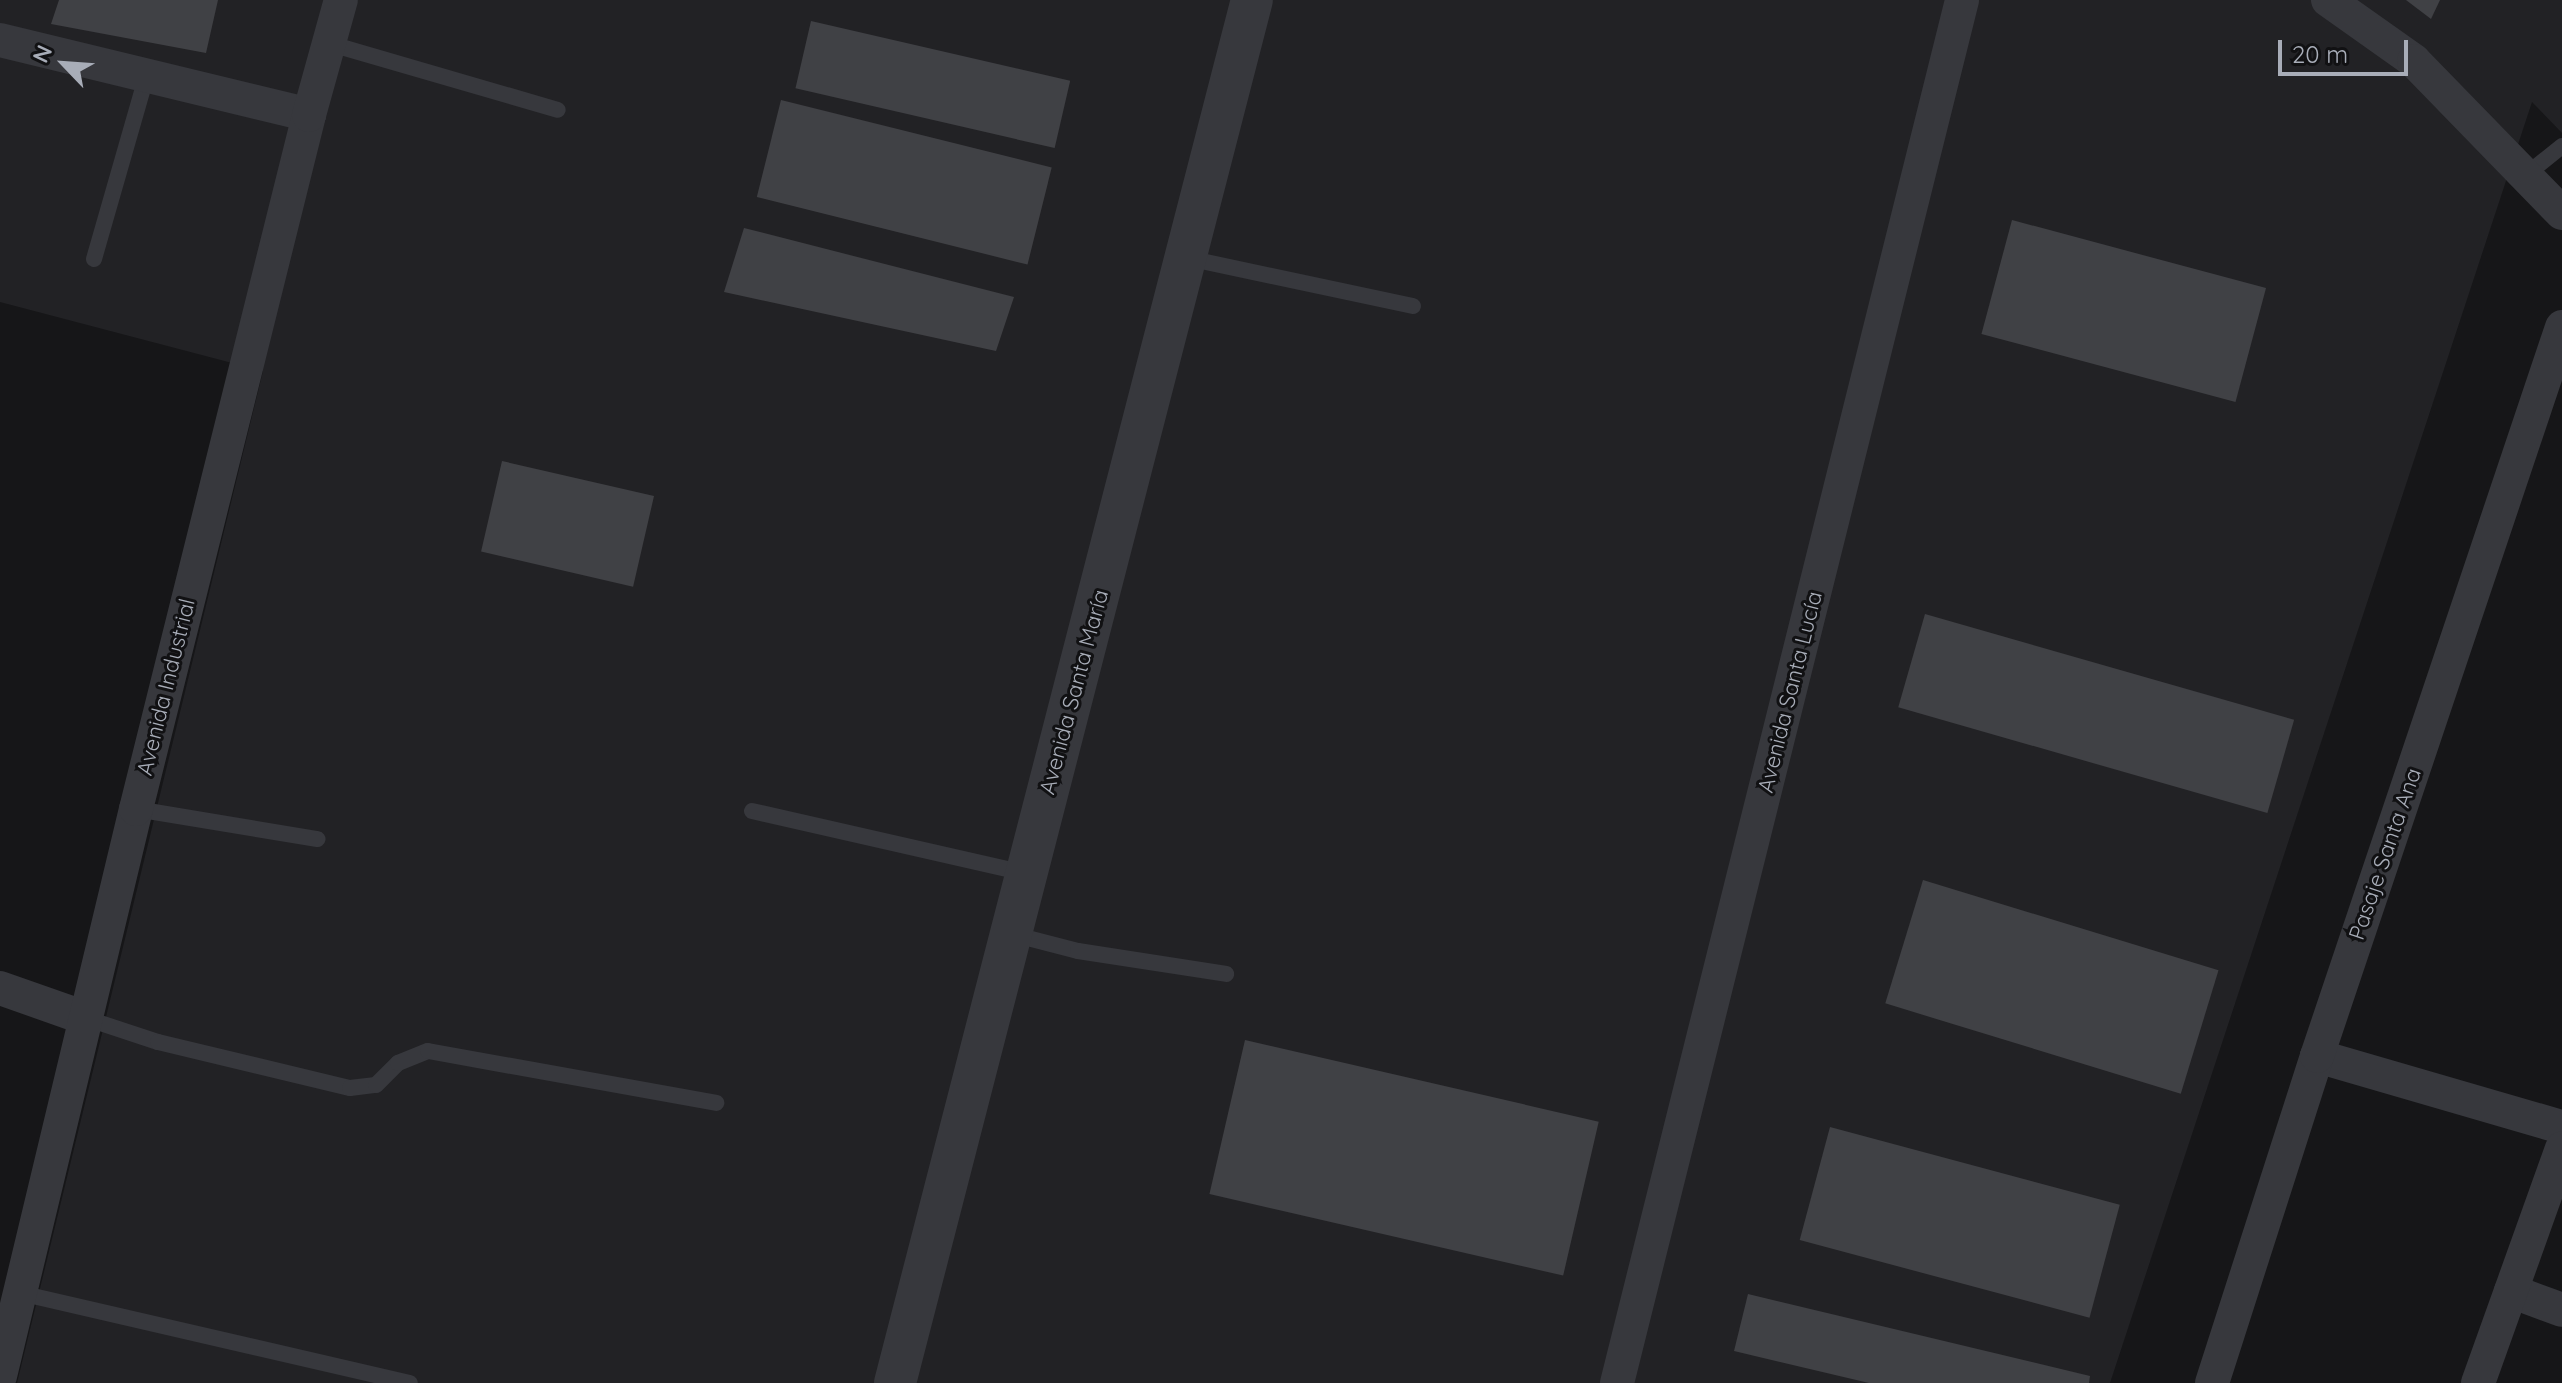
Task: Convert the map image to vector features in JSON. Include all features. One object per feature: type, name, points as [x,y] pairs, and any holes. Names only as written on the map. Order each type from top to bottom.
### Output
[{"type":"street","name":"Avenida Industrial","points":[[0,1376],[136,809],[309,115],[341,0]]},
{"type":"street","name":"Avenida Santa María","points":[[895,1383],[1252,0]]},
{"type":"street","name":"Avenida Santa Lucía","points":[[1617,1383],[1962,0]]},
{"type":"street","points":[[2328,0],[2414,61],[2562,213]]},
{"type":"street","points":[[0,40],[309,115]]},
{"type":"street","name":"Pasaje Santa Ana","points":[[2212,1383],[2317,1056],[2562,327]]},
{"type":"street","points":[[0,988],[85,1018]]},
{"type":"street","points":[[2317,1056],[2562,1127]]},
{"type":"street","points":[[2478,1383],[2562,1149]]},
{"type":"street","points":[[2511,1291],[2562,1310]]},
{"type":"lane","points":[[331,44],[558,110]]},
{"type":"lane","points":[[94,259],[147,74]]},
{"type":"lane","points":[[2526,175],[2562,146]]},
{"type":"lane","points":[[1187,258],[1413,306]]},
{"type":"lane","points":[[136,809],[318,839]]},
{"type":"lane","points":[[752,811],[1026,873]]},
{"type":"lane","points":[[1011,933],[1078,951],[1226,974]]},
{"type":"lane","points":[[85,1018],[158,1042],[350,1088],[376,1085],[398,1063],[428,1051],[716,1103]]},
{"type":"lane","points":[[20,1293],[410,1383]]},
{"type":"shaded area","points":[[0,0],[2562,0],[2562,133],[2532,102],[2110,1383],[17,1383],[263,371],[0,302]]},
{"type":"building","points":[[59,0],[218,0],[206,53],[51,24]]},
{"type":"building","points":[[2406,0],[2440,0],[2431,19]]},
{"type":"building","points":[[811,21],[1070,81],[1055,148],[795,88]]},
{"type":"building","points":[[781,100],[1052,167],[1028,265],[757,197]]},
{"type":"building","points":[[2012,220],[2266,288],[2235,402],[1981,334]]},
{"type":"building","points":[[744,228],[1014,297],[996,351],[724,292]]},
{"type":"building","points":[[502,461],[654,496],[633,587],[481,552]]},
{"type":"building","points":[[1925,614],[2294,720],[2267,813],[1898,707]]},
{"type":"building","points":[[1923,880],[2218,970],[2181,1094],[1885,1003]]},
{"type":"building","points":[[1245,1040],[1599,1122],[1563,1276],[1209,1194]]},
{"type":"building","points":[[1830,1127],[2120,1205],[2089,1318],[1800,1240]]},
{"type":"building","points":[[1748,1294],[2090,1376],[2089,1383],[1869,1383],[1734,1351]]}]
